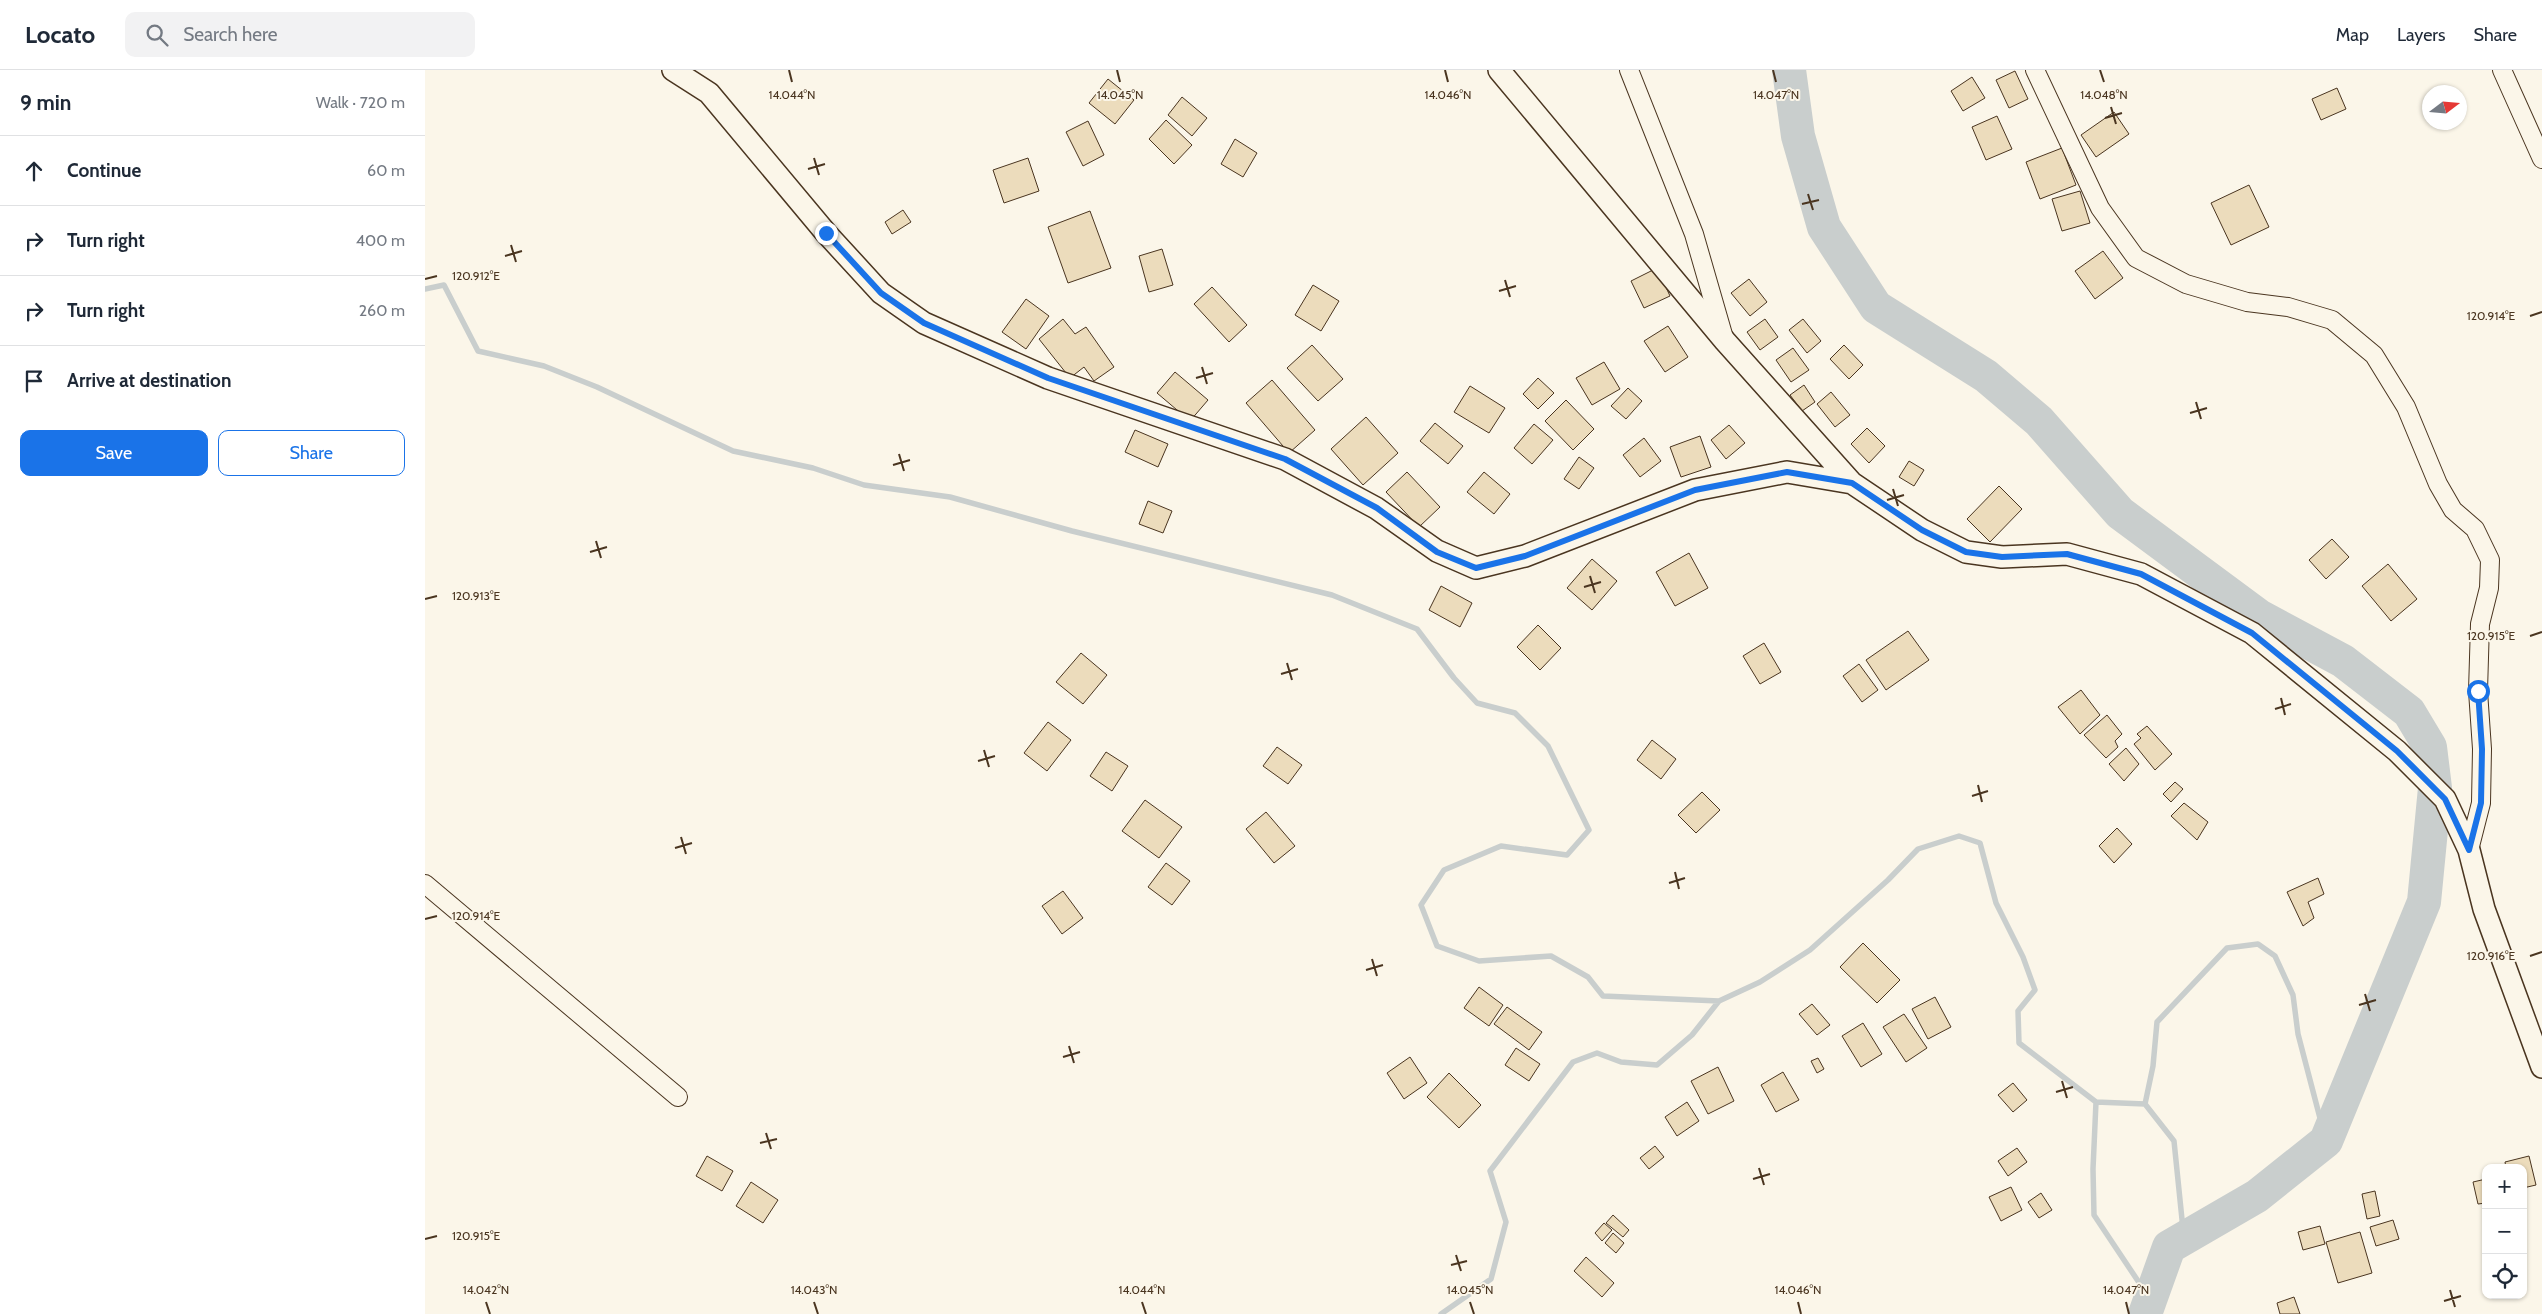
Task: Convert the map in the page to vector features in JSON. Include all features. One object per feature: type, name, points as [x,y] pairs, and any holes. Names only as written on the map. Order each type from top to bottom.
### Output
[{"type":"street","points":[[673,70],[709,93],[826,233],[881,293],[924,323],[1048,378],[1285,459],[1377,508],[1437,552],[1476,568],[1525,556],[1695,490],[1787,472],[1852,483]]},
{"type":"street","points":[[1499,70],[1725,341],[1852,483],[1922,530],[1966,552],[2002,557],[2067,554],[2141,574],[2252,633],[2397,751],[2445,799],[2469,850],[2484,909],[2542,1067]]},
{"type":"street","points":[[1629,70],[1694,234],[1725,341]]},
{"type":"street","points":[[2035,70],[2100,208],[2136,258],[2186,284],[2247,302],[2288,307],[2332,320],[2374,355],[2407,406],[2438,484],[2453,510],[2475,529],[2490,560],[2489,588],[2480,624],[2478,691],[2482,749],[2481,803],[2469,850]]},
{"type":"street","points":[[2502,70],[2542,159]]},
{"type":"street","points":[[425,884],[679,1097]]},
{"type":"building","points":[[2015,71],[2028,99],[2009,108],[1996,80]]},
{"type":"building","points":[[1972,77],[1985,98],[1963,111],[1951,91]]},
{"type":"building","points":[[1108,79],[1134,100],[1115,124],[1089,103]]},
{"type":"building","points":[[2337,88],[2346,109],[2321,120],[2312,99]]},
{"type":"building","points":[[1182,97],[1207,118],[1192,136],[1168,115]]},
{"type":"building","points":[[2114,112],[2129,134],[2096,157],[2081,135]]},
{"type":"building","points":[[1997,116],[2012,149],[1986,160],[1972,127]]},
{"type":"building","points":[[1166,120],[1192,145],[1174,164],[1149,139]]},
{"type":"building","points":[[1088,121],[1104,155],[1083,166],[1066,132]]},
{"type":"building","points":[[1235,139],[1257,153],[1243,177],[1221,164]]},
{"type":"building","points":[[2062,148],[2076,185],[2040,199],[2026,162]]},
{"type":"building","points":[[1028,158],[1039,191],[1004,203],[993,170]]},
{"type":"building","points":[[2249,185],[2269,227],[2231,245],[2211,203]]},
{"type":"building","points":[[2080,191],[2090,223],[2062,231],[2052,199]]},
{"type":"building","points":[[903,210],[911,222],[892,234],[885,222]]},
{"type":"building","points":[[1090,211],[1111,268],[1068,283],[1048,227]]},
{"type":"building","points":[[1162,249],[1173,285],[1149,292],[1139,256]]},
{"type":"building","points":[[2103,251],[2123,278],[2095,299],[2075,271]]},
{"type":"building","points":[[1657,268],[1670,296],[1644,308],[1631,281]]},
{"type":"building","points":[[1749,279],[1767,302],[1750,316],[1731,293]]},
{"type":"building","points":[[1313,285],[1339,301],[1321,331],[1295,315]]},
{"type":"building","points":[[1212,287],[1247,325],[1229,342],[1194,304]]},
{"type":"building","points":[[1026,299],[1049,316],[1026,349],[1002,332]]},
{"type":"building","points":[[1063,319],[1075,334],[1086,327],[1114,367],[1094,381],[1084,367],[1070,378],[1039,339]]},
{"type":"building","points":[[1765,319],[1778,337],[1760,350],[1747,332]]},
{"type":"building","points":[[1803,319],[1821,341],[1807,353],[1789,330]]},
{"type":"building","points":[[1668,326],[1688,357],[1665,372],[1644,341]]},
{"type":"building","points":[[1312,345],[1343,379],[1318,401],[1287,368]]},
{"type":"building","points":[[1844,345],[1863,365],[1849,379],[1830,359]]},
{"type":"building","points":[[1793,348],[1809,370],[1791,382],[1776,360]]},
{"type":"building","points":[[1604,362],[1620,389],[1592,405],[1576,378]]},
{"type":"building","points":[[1175,372],[1208,400],[1190,421],[1157,393]]},
{"type":"building","points":[[1538,378],[1554,393],[1538,409],[1523,394]]},
{"type":"building","points":[[1272,380],[1315,430],[1289,453],[1246,403]]},
{"type":"building","points":[[1804,385],[1815,402],[1802,411],[1790,395]]},
{"type":"building","points":[[1470,386],[1505,408],[1489,433],[1454,412]]},
{"type":"building","points":[[1628,388],[1642,401],[1626,419],[1611,406]]},
{"type":"building","points":[[1831,392],[1850,415],[1835,427],[1817,404]]},
{"type":"building","points":[[1566,400],[1594,429],[1573,450],[1545,421]]},
{"type":"building","points":[[1366,417],[1398,453],[1363,485],[1331,449]]},
{"type":"building","points":[[1435,423],[1463,446],[1448,464],[1420,441]]},
{"type":"building","points":[[1534,424],[1553,440],[1532,464],[1514,448]]},
{"type":"building","points":[[1729,425],[1745,443],[1726,459],[1711,440]]},
{"type":"building","points":[[1867,428],[1885,446],[1869,463],[1851,444]]},
{"type":"building","points":[[1135,430],[1168,444],[1158,467],[1125,452]]},
{"type":"building","points":[[1700,436],[1711,467],[1681,477],[1670,447]]},
{"type":"building","points":[[1644,438],[1661,461],[1640,477],[1623,455]]},
{"type":"building","points":[[1579,457],[1594,468],[1579,489],[1564,479]]},
{"type":"building","points":[[1909,461],[1924,470],[1914,486],[1899,477]]},
{"type":"building","points":[[1407,472],[1440,507],[1419,527],[1386,492]]},
{"type":"building","points":[[1484,472],[1510,494],[1494,514],[1467,492]]},
{"type":"building","points":[[1999,486],[2022,509],[1990,542],[1967,519]]},
{"type":"building","points":[[1148,501],[1172,511],[1163,533],[1139,524]]},
{"type":"building","points":[[2332,539],[2349,557],[2326,579],[2309,560]]},
{"type":"building","points":[[1689,553],[1708,588],[1675,606],[1656,572]]},
{"type":"building","points":[[1592,559],[1617,581],[1592,610],[1567,588]]},
{"type":"building","points":[[2388,564],[2417,599],[2391,621],[2362,586]]},
{"type":"building","points":[[1441,586],[1472,603],[1460,627],[1429,610]]},
{"type":"building","points":[[1538,625],[1561,648],[1540,670],[1517,647]]},
{"type":"building","points":[[1908,631],[1929,660],[1886,690],[1866,660]]},
{"type":"building","points":[[1764,643],[1781,672],[1760,684],[1743,656]]},
{"type":"building","points":[[1081,653],[1107,675],[1083,704],[1056,682]]},
{"type":"building","points":[[1859,664],[1878,690],[1862,702],[1843,676]]},
{"type":"building","points":[[2081,690],[2100,715],[2080,734],[2058,707]]},
{"type":"building","points":[[2107,715],[2122,734],[2115,741],[2118,747],[2106,758],[2084,735]]},
{"type":"building","points":[[1048,722],[1071,740],[1047,771],[1024,753]]},
{"type":"building","points":[[2147,726],[2172,754],[2155,770],[2134,744],[2141,738],[2137,734]]},
{"type":"building","points":[[1652,740],[1676,759],[1661,779],[1637,760]]},
{"type":"building","points":[[1277,747],[1302,765],[1288,784],[1263,766]]},
{"type":"building","points":[[2126,748],[2139,764],[2124,781],[2109,764]]},
{"type":"building","points":[[1106,752],[1128,766],[1112,791],[1090,776]]},
{"type":"building","points":[[2175,782],[2183,789],[2171,802],[2163,794]]},
{"type":"building","points":[[1702,792],[1720,810],[1696,833],[1678,815]]},
{"type":"building","points":[[1145,800],[1182,827],[1159,858],[1122,831]]},
{"type":"building","points":[[2184,803],[2208,822],[2197,840],[2171,816]]},
{"type":"building","points":[[1266,812],[1295,846],[1274,863],[1246,829]]},
{"type":"building","points":[[2117,828],[2132,844],[2114,863],[2099,846]]},
{"type":"building","points":[[1166,863],[1190,881],[1172,905],[1148,887]]},
{"type":"building","points":[[2318,878],[2324,894],[2308,902],[2314,918],[2303,926],[2287,892]]},
{"type":"building","points":[[1063,891],[1083,918],[1062,934],[1042,906]]},
{"type":"building","points":[[1863,943],[1900,980],[1877,1003],[1840,967]]},
{"type":"building","points":[[1479,987],[1503,1005],[1489,1026],[1464,1008]]},
{"type":"building","points":[[1935,997],[1951,1027],[1928,1039],[1912,1009]]},
{"type":"building","points":[[1812,1004],[1830,1025],[1817,1035],[1799,1014]]},
{"type":"building","points":[[1507,1007],[1542,1032],[1529,1050],[1494,1024]]},
{"type":"building","points":[[1904,1014],[1927,1048],[1906,1062],[1883,1027]]},
{"type":"building","points":[[1863,1023],[1882,1054],[1861,1067],[1842,1036]]},
{"type":"building","points":[[1516,1048],[1540,1064],[1529,1081],[1505,1065]]},
{"type":"building","points":[[1410,1057],[1427,1083],[1404,1099],[1387,1073]]},
{"type":"building","points":[[1818,1058],[1824,1069],[1817,1073],[1811,1061]]},
{"type":"building","points":[[1718,1067],[1734,1101],[1708,1114],[1691,1081]]},
{"type":"building","points":[[1783,1072],[1799,1100],[1776,1112],[1761,1085]]},
{"type":"building","points":[[1449,1073],[1481,1105],[1459,1128],[1427,1097]]},
{"type":"building","points":[[2013,1083],[2027,1100],[2013,1112],[1998,1095]]},
{"type":"building","points":[[1687,1102],[1699,1121],[1677,1136],[1665,1117]]},
{"type":"building","points":[[1655,1146],[1664,1157],[1649,1169],[1640,1158]]},
{"type":"building","points":[[2017,1148],[2027,1162],[2008,1176],[1998,1161]]},
{"type":"building","points":[[707,1156],[733,1171],[722,1191],[696,1176]]},
{"type":"building","points":[[2529,1156],[2536,1185],[2527,1187],[2527,1164],[2505,1164],[2505,1162]]},
{"type":"building","points":[[2482,1180],[2482,1204],[2478,1204],[2473,1182]]},
{"type":"building","points":[[751,1182],[778,1200],[763,1223],[736,1206]]},
{"type":"building","points":[[2011,1187],[2022,1210],[2001,1221],[1989,1197]]},
{"type":"building","points":[[2375,1191],[2380,1216],[2367,1219],[2362,1194]]},
{"type":"building","points":[[2041,1193],[2052,1210],[2039,1218],[2028,1202]]},
{"type":"building","points":[[1613,1215],[1629,1230],[1623,1237],[1606,1223]]},
{"type":"building","points":[[2393,1220],[2399,1239],[2376,1246],[2370,1227]]},
{"type":"building","points":[[1604,1223],[1612,1230],[1602,1241],[1595,1233]]},
{"type":"building","points":[[2320,1226],[2325,1244],[2303,1250],[2298,1232]]},
{"type":"building","points":[[2360,1232],[2372,1273],[2338,1283],[2326,1242]]},
{"type":"building","points":[[1613,1233],[1624,1243],[1616,1253],[1605,1243]]},
{"type":"building","points":[[1586,1257],[1614,1283],[1602,1297],[1574,1271]]},
{"type":"building","points":[[2294,1297],[2300,1314],[2280,1314],[2277,1303]]},
{"type":"waterway","points":[[1789,70],[1798,136],[1824,227],[1876,307],[1986,376],[2039,421],[2120,513],[2259,616],[2343,661],[2409,712],[2430,747],[2435,788],[2424,902],[2326,1141],[2257,1196],[2169,1247],[2145,1314]]},
{"type":"waterway","points":[[425,289],[444,285],[478,351],[544,366],[597,387],[733,451],[813,468],[864,485],[950,497],[1072,531],[1332,595],[1417,629],[1454,678],[1477,703],[1515,713],[1548,746],[1589,830],[1567,855],[1501,846],[1444,870],[1421,905],[1437,946],[1479,961],[1551,956],[1588,977],[1603,996],[1719,1001]]},
{"type":"waterway","points":[[1441,1314],[1491,1279],[1506,1222],[1490,1171],[1573,1062],[1597,1053],[1621,1062],[1657,1065],[1692,1035],[1719,1001],[1760,982],[1810,950],[1888,880],[1918,849],[1959,836],[1980,843],[1996,903],[2023,957],[2035,990],[2018,1011],[2019,1043],[2096,1102],[2093,1169],[2094,1215],[2150,1299]]},
{"type":"waterway","points":[[2145,1104],[2153,1066],[2157,1022],[2227,948],[2258,944],[2275,956],[2293,995],[2298,1034],[2326,1141]]},
{"type":"waterway","points":[[2096,1102],[2145,1104],[2174,1141],[2184,1239]]},
{"type":"route","points":[[826,233],[881,293],[924,323],[1048,378],[1285,459],[1377,508],[1437,552],[1476,568],[1525,556],[1695,490],[1787,472],[1852,483],[1922,530],[1966,552],[2002,557],[2067,554],[2141,574],[2252,633],[2397,751],[2445,799],[2469,850],[2481,803],[2482,749],[2478,691]]}]
